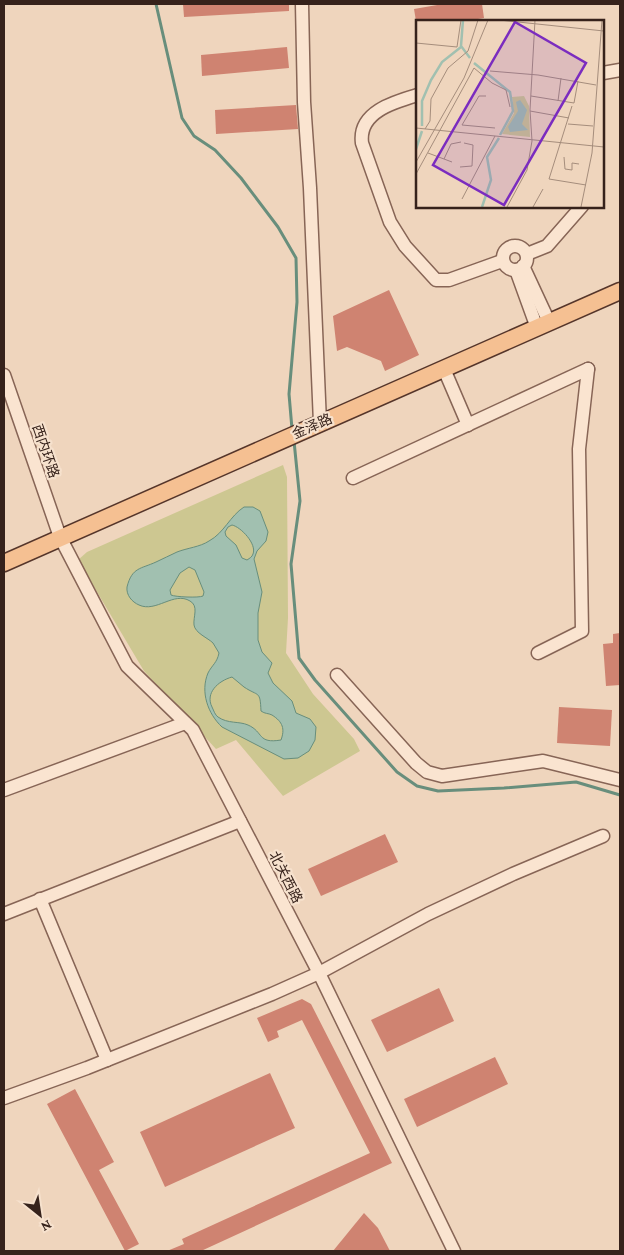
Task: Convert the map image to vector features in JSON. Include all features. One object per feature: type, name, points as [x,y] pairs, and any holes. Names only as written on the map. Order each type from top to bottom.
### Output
[{"type":"main road","name":"金泽路","points":[[4,563],[620,291]]},
{"type":"street","points":[[302,4],[304,102],[310,188],[320,423]]},
{"type":"street","points":[[604,73],[620,70]]},
{"type":"street","points":[[416,96],[375,113],[366,120],[362,131],[362,143],[390,222],[406,246],[436,280],[449,280],[502,261]]},
{"type":"street","points":[[543,325],[522,264],[522,247],[509,246],[503,252],[502,261],[507,268],[522,264],[547,246],[580,208]]},
{"type":"street","points":[[444,369],[468,425]]},
{"type":"street","points":[[353,478],[588,369],[579,449],[582,631],[538,653]]},
{"type":"street","name":"西内环路","points":[[4,376],[60,537]]},
{"type":"street","name":"北关西路","points":[[60,537],[127,666],[193,730],[318,973],[454,1251]]},
{"type":"street","points":[[337,675],[426,772],[442,776],[543,761],[620,780]]},
{"type":"street","points":[[4,790],[185,722]]},
{"type":"street","points":[[4,914],[240,821]]},
{"type":"street","points":[[4,1098],[107,1060],[318,973],[428,914],[513,874],[603,836]]},
{"type":"street","points":[[40,899],[107,1060]]},
{"type":"shaded area","points":[[283,465],[287,477],[288,618],[286,653],[313,694],[354,739],[360,751],[283,796],[236,740],[216,749],[144,671],[78,560],[87,552]]},
{"type":"shaded area","points":[[244,507],[253,507],[260,511],[268,532],[266,541],[257,551],[254,559],[262,592],[258,613],[258,640],[262,652],[272,663],[268,673],[273,683],[292,701],[296,713],[310,719],[316,727],[315,740],[309,751],[298,758],[284,759],[222,727],[217,722],[209,709],[205,688],[208,673],[216,662],[219,653],[213,643],[195,628],[195,609],[193,603],[184,599],[178,599],[145,607],[134,602],[127,593],[129,580],[134,572],[177,552],[202,545],[209,541],[219,534]],"holes":[[[232,525],[244,532],[253,546],[253,554],[247,560],[242,558],[236,545],[226,536],[225,532]],[[189,567],[195,570],[204,592],[203,596],[171,595],[170,590],[180,573]],[[232,677],[258,695],[261,711],[272,715],[281,723],[283,729],[281,740],[264,739],[248,725],[226,721],[217,716],[210,702],[210,697],[214,688],[222,681]]]},
{"type":"building","points":[[183,4],[289,4],[289,11],[184,17]]},
{"type":"building","points":[[443,4],[482,4],[484,18],[416,21],[414,9]]},
{"type":"building","points":[[287,47],[289,68],[202,76],[201,55]]},
{"type":"building","points":[[296,105],[298,129],[216,134],[215,110]]},
{"type":"building","points":[[389,290],[419,355],[385,371],[381,361],[347,347],[337,351],[333,316]]},
{"type":"building","points":[[620,633],[620,685],[606,686],[603,644],[613,643],[613,634]]},
{"type":"building","points":[[559,707],[612,710],[610,746],[557,743]]},
{"type":"building","points":[[385,834],[398,862],[321,896],[308,869]]},
{"type":"building","points":[[439,988],[454,1021],[387,1052],[371,1020]]},
{"type":"building","points":[[302,999],[311,1004],[392,1163],[201,1251],[167,1251],[184,1244],[182,1239],[370,1153],[302,1020],[277,1031],[279,1037],[268,1042],[257,1018]]},
{"type":"building","points":[[495,1057],[508,1084],[417,1127],[404,1099]]},
{"type":"building","points":[[270,1073],[295,1128],[165,1187],[140,1132]]},
{"type":"building","points":[[75,1089],[114,1162],[99,1170],[139,1244],[125,1251],[47,1104]]},
{"type":"building","points":[[364,1213],[378,1228],[390,1251],[333,1251]]},
{"type":"waterway","points":[[156,4],[182,118],[194,136],[215,150],[241,178],[278,227],[296,258],[297,302],[289,394],[292,429]]},
{"type":"waterway","points":[[294,441],[300,501],[291,564],[299,658],[315,680],[397,772],[417,786],[438,791],[576,782],[620,795]]}]
